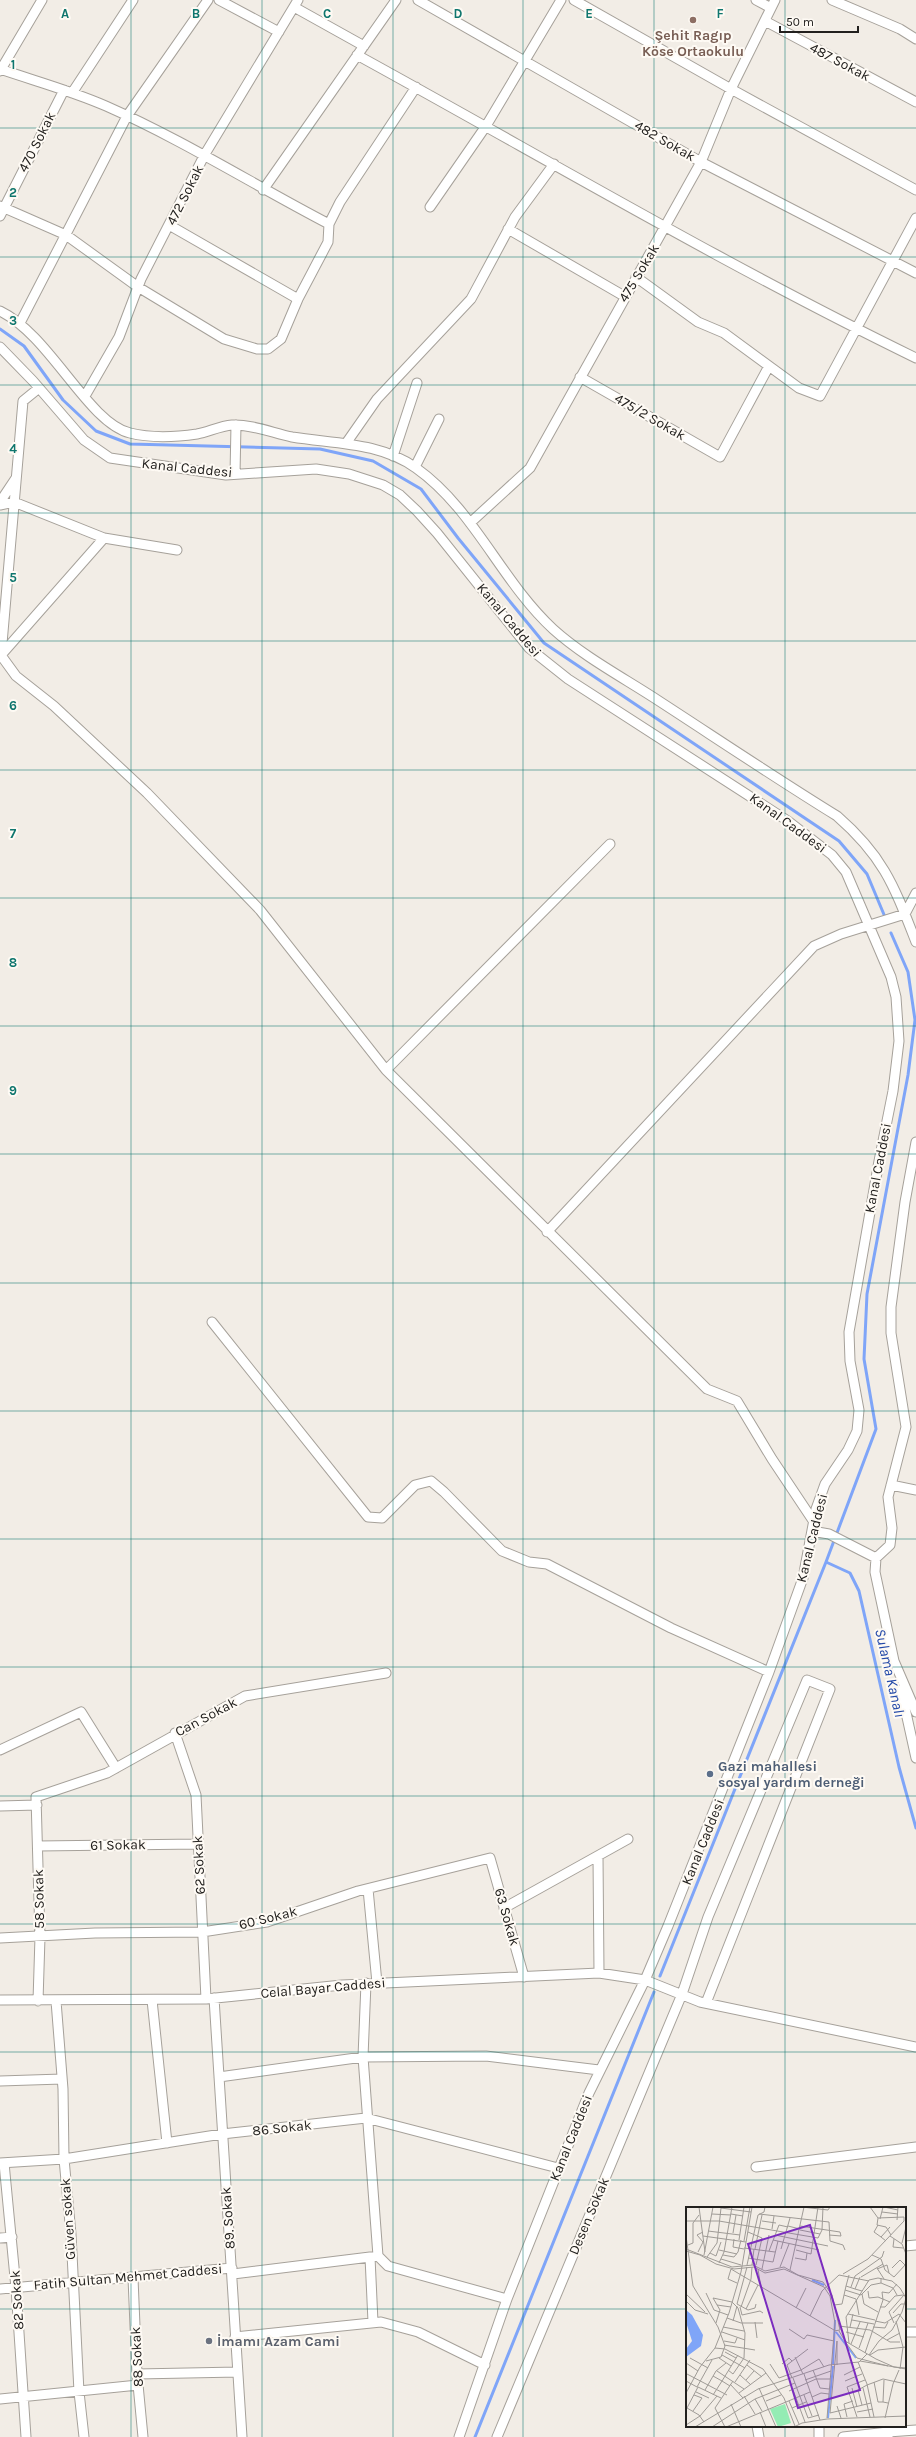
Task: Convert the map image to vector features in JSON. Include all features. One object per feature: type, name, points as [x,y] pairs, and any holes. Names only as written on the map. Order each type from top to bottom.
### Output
[{"type":"street","points":[[42,0],[0,70],[68,92],[127,116],[205,154],[263,190],[329,224]]},
{"type":"street","name":"470 Sokak","points":[[1,210],[68,92],[133,0]]},
{"type":"street","points":[[20,323],[66,235],[92,181],[127,116],[208,0]]},
{"type":"street","points":[[219,0],[279,32]]},
{"type":"street","points":[[263,190],[396,0]]},
{"type":"street","name":"482 Sokak","points":[[418,0],[701,162],[916,273]]},
{"type":"street","points":[[430,207],[486,126],[526,62],[561,0]]},
{"type":"street","points":[[574,0],[731,89],[916,190]]},
{"type":"street","points":[[756,0],[773,4]]},
{"type":"street","points":[[832,0],[900,28],[916,39]]},
{"type":"street","points":[[296,4],[364,46]]},
{"type":"street","name":"472 Sokak","points":[[85,396],[119,337],[138,287],[205,154],[296,4]]},
{"type":"street","name":"475 Sokak","points":[[470,523],[530,468],[624,296],[666,227],[701,162],[731,89],[773,4]]},
{"type":"street","name":"487 Sokak","points":[[765,21],[916,102]]},
{"type":"street","points":[[357,55],[666,227],[857,329],[916,358]]},
{"type":"street","points":[[1,210],[66,235],[138,287],[224,339],[257,350],[268,348],[281,339],[298,299],[328,242],[329,224],[340,202],[416,87]]},
{"type":"street","points":[[347,442],[377,399],[471,299],[514,217],[554,164]]},
{"type":"street","points":[[636,277],[698,322],[724,333],[800,388],[820,396],[894,262],[916,218]]},
{"type":"street","points":[[169,225],[298,299]]},
{"type":"street","points":[[508,229],[624,296]]},
{"type":"street","points":[[0,311],[20,323],[50,353],[101,416],[126,432],[173,436],[196,434],[236,425],[297,437],[347,442],[393,456],[415,468],[436,484],[470,523],[536,610],[558,632],[600,663],[837,816],[854,830],[875,854],[886,872],[916,942]]},
{"type":"street","name":"Kanal Caddesi","points":[[0,347],[39,388],[84,440],[110,458],[213,474],[235,474],[297,469],[331,470],[366,478],[383,485],[400,495],[437,532],[512,628],[545,662],[568,679],[788,820],[832,855],[846,872],[891,977],[896,997],[899,1041],[893,1091],[849,1332],[850,1362],[859,1410],[857,1431],[848,1450],[825,1484],[813,1527],[803,1578],[770,1672],[699,1852],[645,1980],[599,2070],[558,2168],[507,2299],[459,2437]]},
{"type":"street","name":"475/2 Sokak","points":[[580,377],[720,457],[769,366]]},
{"type":"street","points":[[393,456],[417,383]]},
{"type":"street","points":[[39,388],[23,401],[0,654],[16,676],[54,706],[147,793],[260,910],[386,1070],[708,1389],[736,1400],[813,1527],[854,1545],[868,1555],[876,1558]]},
{"type":"street","points":[[415,468],[439,419]]},
{"type":"street","points":[[235,474],[236,425]]},
{"type":"street","points":[[0,502],[16,477]]},
{"type":"street","points":[[0,505],[14,502],[104,538],[177,550]]},
{"type":"street","points":[[0,654],[104,538]]},
{"type":"street","points":[[386,1070],[610,844]]},
{"type":"street","points":[[548,1232],[814,946],[840,934],[905,914],[916,893]]},
{"type":"street","points":[[916,1142],[912,1189],[890,1307],[891,1333],[906,1427],[888,1497],[892,1528],[890,1545],[876,1558],[875,1572],[916,1758]]},
{"type":"street","points":[[212,1322],[368,1517],[382,1518],[415,1485],[431,1481],[444,1492],[502,1551],[529,1562],[547,1564],[664,1624],[770,1672]]},
{"type":"street","points":[[892,1485],[916,1490]]},
{"type":"street","points":[[894,1661],[916,1712]]},
{"type":"street","name":"Can Sokak","points":[[0,1806],[36,1801],[107,1773],[175,1733],[245,1696],[386,1673]]},
{"type":"street","name":"Desen Sokak","points":[[497,2437],[682,1994],[708,1917],[807,1680],[830,1689],[706,2003]]},
{"type":"street","points":[[0,1750],[82,1712],[116,1768]]},
{"type":"street","name":"62 Sokak","points":[[175,1733],[196,1795],[202,1932],[210,1999]]},
{"type":"street","name":"58 Sokak","points":[[36,1801],[40,1937],[38,2000]]},
{"type":"street","points":[[504,1908],[628,1839]]},
{"type":"street","name":"61 Sokak","points":[[38,1846],[198,1844]]},
{"type":"street","points":[[598,1856],[599,1973]]},
{"type":"street","name":"60 Sokak","points":[[0,1938],[95,1933],[202,1932],[267,1922],[368,1889],[490,1858]]},
{"type":"street","name":"63 Sokak","points":[[490,1858],[524,1977]]},
{"type":"street","points":[[368,1889],[377,1983]]},
{"type":"street","name":"Celal Bayar Caddesi","points":[[0,2000],[56,2001],[210,1999],[377,1983],[599,1973],[645,1980],[706,2003],[916,2048]]},
{"type":"street","points":[[366,1984],[363,2057],[374,2256],[373,2322]]},
{"type":"street","name":"89. Sokak","points":[[210,1999],[218,2077],[242,2437]]},
{"type":"street","points":[[152,2000],[167,2143]]},
{"type":"street","name":"Güven sokak","points":[[56,2001],[62,2079],[64,2159],[71,2234],[72,2282],[79,2392],[84,2437]]},
{"type":"street","points":[[218,2077],[363,2057],[486,2056],[599,2070]]},
{"type":"street","points":[[0,2081],[62,2079]]},
{"type":"street","name":"86 Sokak","points":[[2,2163],[64,2159],[222,2134],[366,2118],[558,2168]]},
{"type":"street","points":[[756,2167],[916,2147]]},
{"type":"street","name":"82 Sokak","points":[[2,2163],[12,2237],[26,2437]]},
{"type":"street","points":[[0,2238],[12,2237]]},
{"type":"street","points":[[906,2246],[916,2244]]},
{"type":"street","points":[[374,2256],[388,2266],[507,2299]]},
{"type":"street","name":"Fatih Sultan Mehmet Caddesi","points":[[0,2289],[72,2282],[232,2271],[374,2256]]},
{"type":"street","name":"88 Sokak","points":[[133,2278],[137,2374],[143,2437]]},
{"type":"street","points":[[235,2337],[381,2322],[418,2332],[485,2365]]},
{"type":"street","points":[[137,2374],[238,2372]]},
{"type":"street","points":[[0,2399],[138,2385]]},
{"type":"street","points":[[757,2427],[759,2437]]},
{"type":"street","points":[[843,2437],[888,2435],[916,2430]]},
{"type":"waterway","points":[[0,329],[24,346],[63,400],[96,431],[130,444],[320,449],[373,461],[421,489],[458,538],[544,643],[839,841],[867,874],[885,917]]},
{"type":"waterway","points":[[660,1976],[826,1562],[876,1429],[864,1359],[867,1294],[908,1075],[915,1020],[908,972],[891,933]]},
{"type":"waterway","name":"Sulama Kanalı","points":[[826,1562],[850,1573],[859,1591],[899,1767],[916,1828]]},
{"type":"waterway","points":[[475,2437],[654,1992]]},
{"type":"place","name":"Şehit Ragıp Köse Ortaokulu","points":[[693,20]]},
{"type":"place","name":"Gazi mahallesi sosyal yardım derneği","points":[[710,1774]]},
{"type":"place","name":"İmamı Azam Cami","points":[[209,2341]]}]
